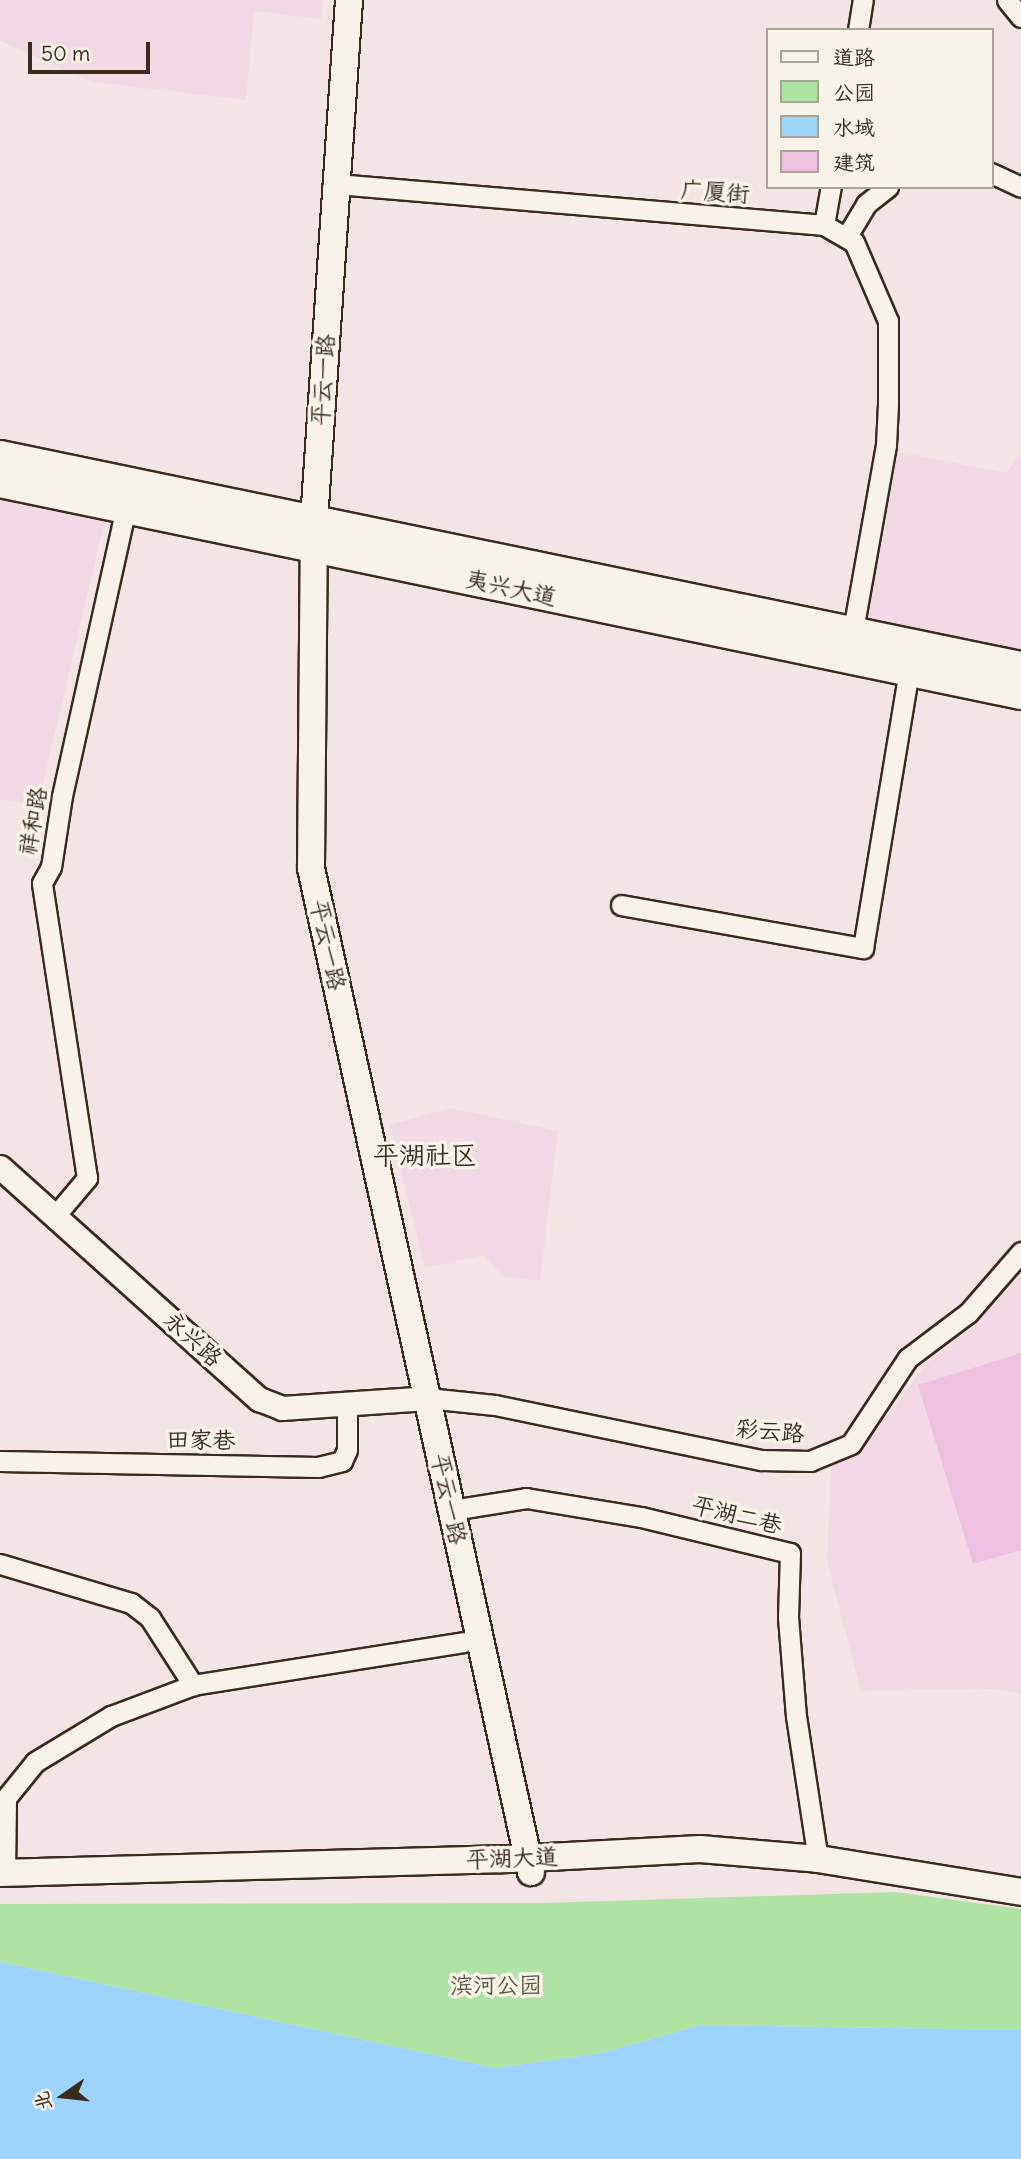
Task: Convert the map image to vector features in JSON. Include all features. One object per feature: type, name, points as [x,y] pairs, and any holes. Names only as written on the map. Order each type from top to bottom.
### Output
[{"type":"main road","name":"平云一路","points":[[336,0],[307,533],[298,866],[420,1398],[464,1642],[520,1865]]},
{"type":"main road","name":"平云一路","points":[[307,533],[337,184],[349,0]]},
{"type":"main road","name":"夷兴大道","points":[[0,456],[307,533],[909,671],[1021,694]]},
{"type":"main road","name":"夷兴大道","points":[[0,482],[126,508],[307,533],[853,631],[1021,667]]},
{"type":"main road","name":"平云一路","points":[[420,1398],[452,1510],[520,1865]]},
{"type":"main road","name":"平湖大道","points":[[520,1865],[700,1849],[818,1859],[1021,1892]]},
{"type":"main road","name":"平湖大道","points":[[2,1876],[700,1861],[817,1871],[1021,1901]]},
{"type":"street","points":[[858,28],[863,0]]},
{"type":"street","points":[[1007,0],[1021,17]]},
{"type":"street","points":[[993,174],[1021,187]]},
{"type":"street","name":"广厦街","points":[[337,184],[824,225],[847,236]]},
{"type":"street","points":[[824,225],[831,189]]},
{"type":"street","points":[[853,631],[886,444],[888,321],[860,253],[847,236],[866,204],[885,189]]},
{"type":"street","name":"祥和路","points":[[55,1216],[87,1178],[42,883],[51,867],[62,796],[126,508]]},
{"type":"street","points":[[621,905],[863,948],[909,671]]},
{"type":"street","name":"永兴路","points":[[0,1167],[259,1399],[282,1408],[420,1398]]},
{"type":"street","name":"彩云路","points":[[420,1398],[495,1405],[761,1460],[810,1461],[851,1444],[908,1358],[968,1313],[1021,1252]]},
{"type":"street","name":"田家巷","points":[[0,1461],[318,1466],[342,1461],[347,1450],[347,1403]]},
{"type":"street","name":"平湖二巷","points":[[452,1510],[526,1498],[641,1517],[790,1553],[788,1617],[796,1716],[818,1859]]},
{"type":"street","points":[[0,1564],[131,1603],[150,1618],[193,1685]]},
{"type":"street","points":[[2,1876],[6,1798],[35,1762],[111,1716],[193,1685],[464,1642]]},
{"type":"shaded area","points":[[0,0],[323,0],[321,19],[254,11],[246,100],[93,82],[0,41]]},
{"type":"shaded area","points":[[893,451],[1007,473],[1021,453],[1021,654],[864,620]]},
{"type":"shaded area","points":[[0,498],[105,520],[38,805],[0,799]]},
{"type":"shaded area","name":"平湖社区","points":[[450,1108],[558,1131],[540,1281],[502,1276],[484,1255],[425,1268],[390,1125]]},
{"type":"shaded area","points":[[1021,1275],[1021,1693],[990,1689],[861,1691],[827,1562],[831,1468],[868,1441],[928,1362],[970,1329]]},
{"type":"green space","name":"滨河公园","points":[[895,1892],[1021,1909],[1021,2030],[701,2025],[601,2053],[495,2068],[0,1962],[0,1904],[542,1903]]},
{"type":"water","points":[[0,1962],[495,2068],[601,2053],[701,2025],[1021,2030],[1021,2159],[0,2159]]},
{"type":"building","points":[[1021,1353],[1021,1550],[973,1564],[918,1385]]},
{"type":"district","name":"平湖社区","points":[[425,1155]]}]
